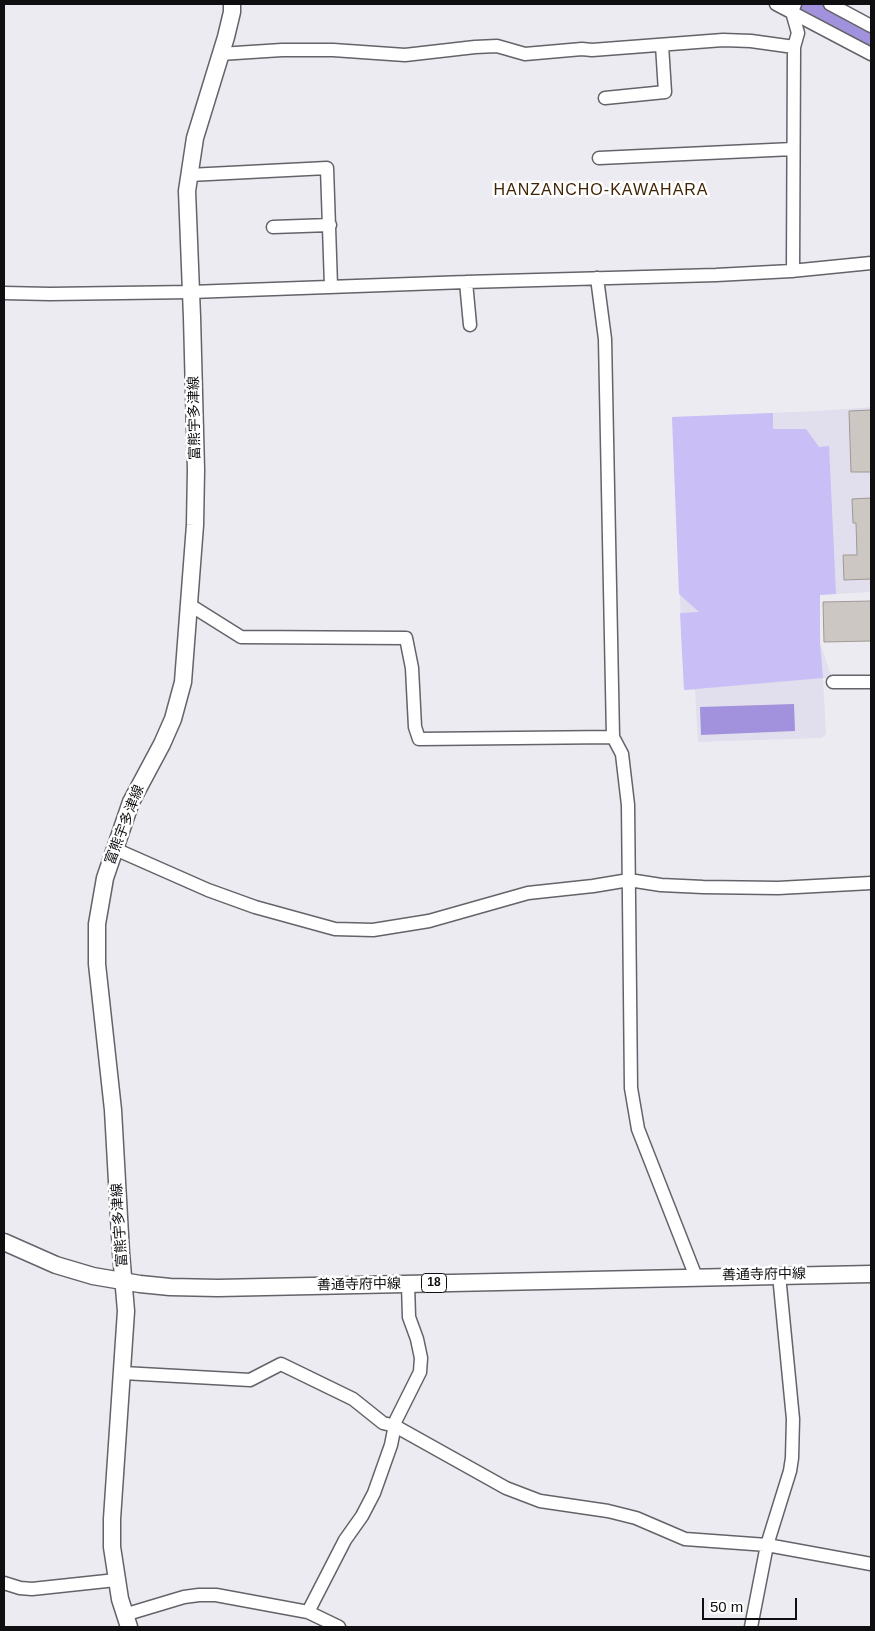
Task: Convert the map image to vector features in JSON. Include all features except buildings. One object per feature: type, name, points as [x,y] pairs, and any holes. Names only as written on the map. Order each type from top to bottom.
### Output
[{"type":"main road","name":"富熊宇多津線","points":[[126,1621],[116,1580],[112,1518],[126,1311],[113,1110],[97,964],[97,924],[105,878],[131,802],[162,744],[178,702],[183,682],[190,605],[196,479],[192,292],[187,191],[195,138],[228,29],[232,4]]},
{"type":"main road","name":"善通寺府中線","points":[[4,1242],[56,1265],[93,1276],[152,1286],[190,1288],[871,1274]]},
{"type":"street","points":[[776,4],[793,8],[871,54]]},
{"type":"street","points":[[830,4],[871,26]]},
{"type":"street","points":[[793,8],[798,33],[794,47],[793,270]]},
{"type":"street","points":[[220,54],[282,50],[333,50],[405,55],[497,46],[525,54],[582,48],[592,50],[724,40],[751,41],[794,47]]},
{"type":"street","points":[[604,98],[665,92],[662,45]]},
{"type":"street","points":[[599,158],[793,149]]},
{"type":"street","points":[[189,175],[327,168],[332,286]]},
{"type":"street","points":[[274,227],[330,226]]},
{"type":"street","points":[[4,293],[192,292],[716,275],[871,263]]},
{"type":"street","points":[[596,278],[605,339],[613,737],[622,754],[628,804],[631,1088],[638,1129],[696,1277]]},
{"type":"street","points":[[466,282],[470,325]]},
{"type":"street","points":[[190,605],[241,637],[406,638],[412,668],[415,726],[419,739],[613,737]]},
{"type":"street","points":[[833,682],[871,682]]},
{"type":"street","points":[[116,850],[245,904],[335,929],[373,930],[429,921],[528,893],[629,880],[661,885],[778,888],[871,883]]},
{"type":"street","points":[[751,1627],[767,1545],[790,1472],[792,1458],[793,1419],[779,1275]]},
{"type":"street","points":[[308,1612],[345,1540],[362,1516],[374,1494],[391,1445],[396,1420],[420,1372],[419,1348],[409,1317],[408,1284]]},
{"type":"street","points":[[122,1373],[250,1380],[281,1364],[354,1399],[384,1423],[395,1426],[506,1488],[540,1501],[608,1511],[636,1518],[685,1539],[705,1542],[767,1545],[871,1564]]},
{"type":"street","points":[[4,1583],[20,1588],[32,1589],[116,1580]]},
{"type":"street","points":[[126,1621],[184,1597],[216,1595],[308,1612],[339,1627]]},
{"type":"shaded area","points":[[871,407],[871,592],[820,595],[820,643],[832,678],[823,678],[826,734],[822,738],[698,742],[695,690],[684,690],[672,417]]},
{"type":"shaded area","points":[[773,413],[773,429],[806,429],[819,447],[829,446],[836,594],[820,595],[820,643],[823,678],[684,690],[680,613],[699,612],[679,594],[672,417]]},
{"type":"shaded area","points":[[794,704],[795,731],[701,735],[700,707]]},
{"type":"waterway","points":[[803,4],[871,39]]},
{"type":"district","name":"HANZANCHO-KAWAHARA","points":[[601,191]]}]
